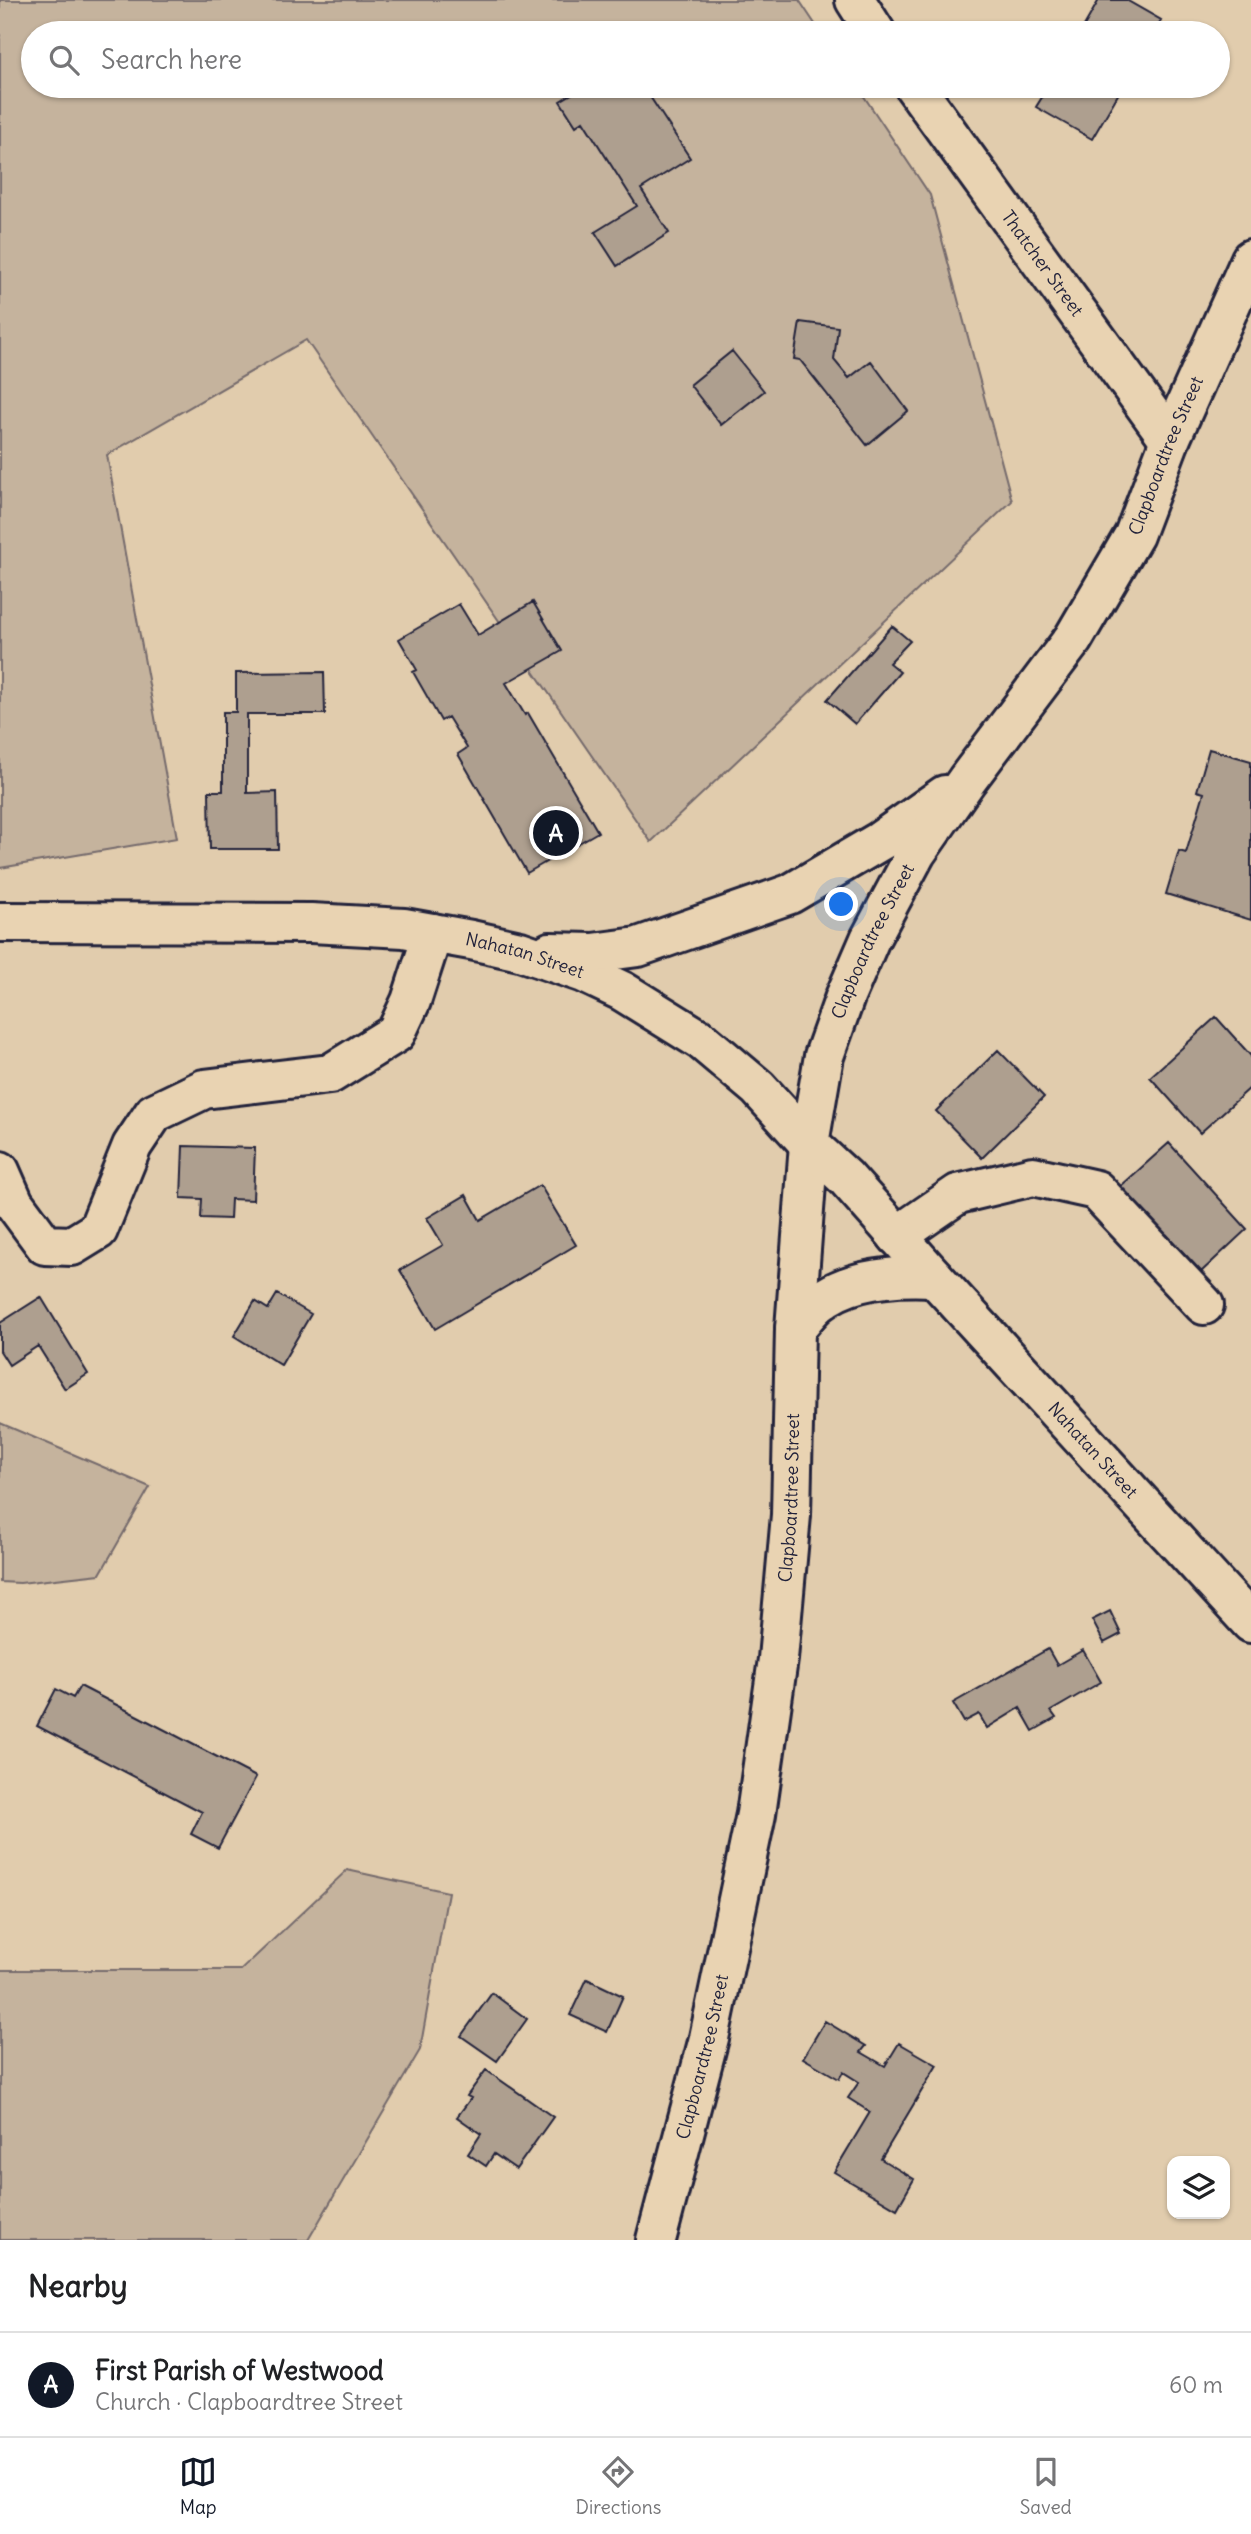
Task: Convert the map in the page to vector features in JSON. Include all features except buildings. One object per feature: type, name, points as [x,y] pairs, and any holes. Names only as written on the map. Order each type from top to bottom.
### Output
[{"type":"main road","points":[[855,0],[868,21]]},
{"type":"main road","name":"Thatcher Street","points":[[923,98],[1170,440]]},
{"type":"main road","name":"Clapboardtree Street","points":[[656,2240],[709,2038],[756,1814],[778,1658],[791,1515],[795,1329],[809,1144],[824,1056],[845,996],[870,939],[916,853],[1073,639],[1134,536],[1170,440],[1251,259]]},
{"type":"main road","name":"Clapboardtree Street","points":[[520,951],[593,954],[638,947],[790,894],[880,841],[967,780]]},
{"type":"main road","name":"Nahatan Street","points":[[0,922],[311,923],[404,928],[520,951],[584,973],[612,987],[701,1040],[758,1088],[809,1144],[846,1178],[1251,1623]]},
{"type":"main road","points":[[0,1171],[14,1203],[44,1245],[72,1246],[98,1230],[132,1146],[153,1112],[204,1089],[330,1074],[396,1033],[411,1000],[433,933]]},
{"type":"main road","points":[[897,1236],[958,1194],[1033,1176],[1096,1190],[1203,1306]]},
{"type":"main road","points":[[795,1329],[817,1303],[850,1285],[908,1276],[934,1277]]},
{"type":"shaded area","points":[[0,0],[799,0],[813,21],[21,21],[21,98],[865,98],[930,195],[1012,501],[651,842],[306,340],[107,455],[177,838],[0,868]]},
{"type":"shaded area","points":[[0,1423],[150,1487],[100,1574],[20,1583],[0,1582]]},
{"type":"shaded area","points":[[347,1870],[448,1892],[420,2050],[308,2240],[0,2240],[0,1970],[241,1970]]},
{"type":"place","name":"First Parish of Westwood","points":[[556,833]]}]
